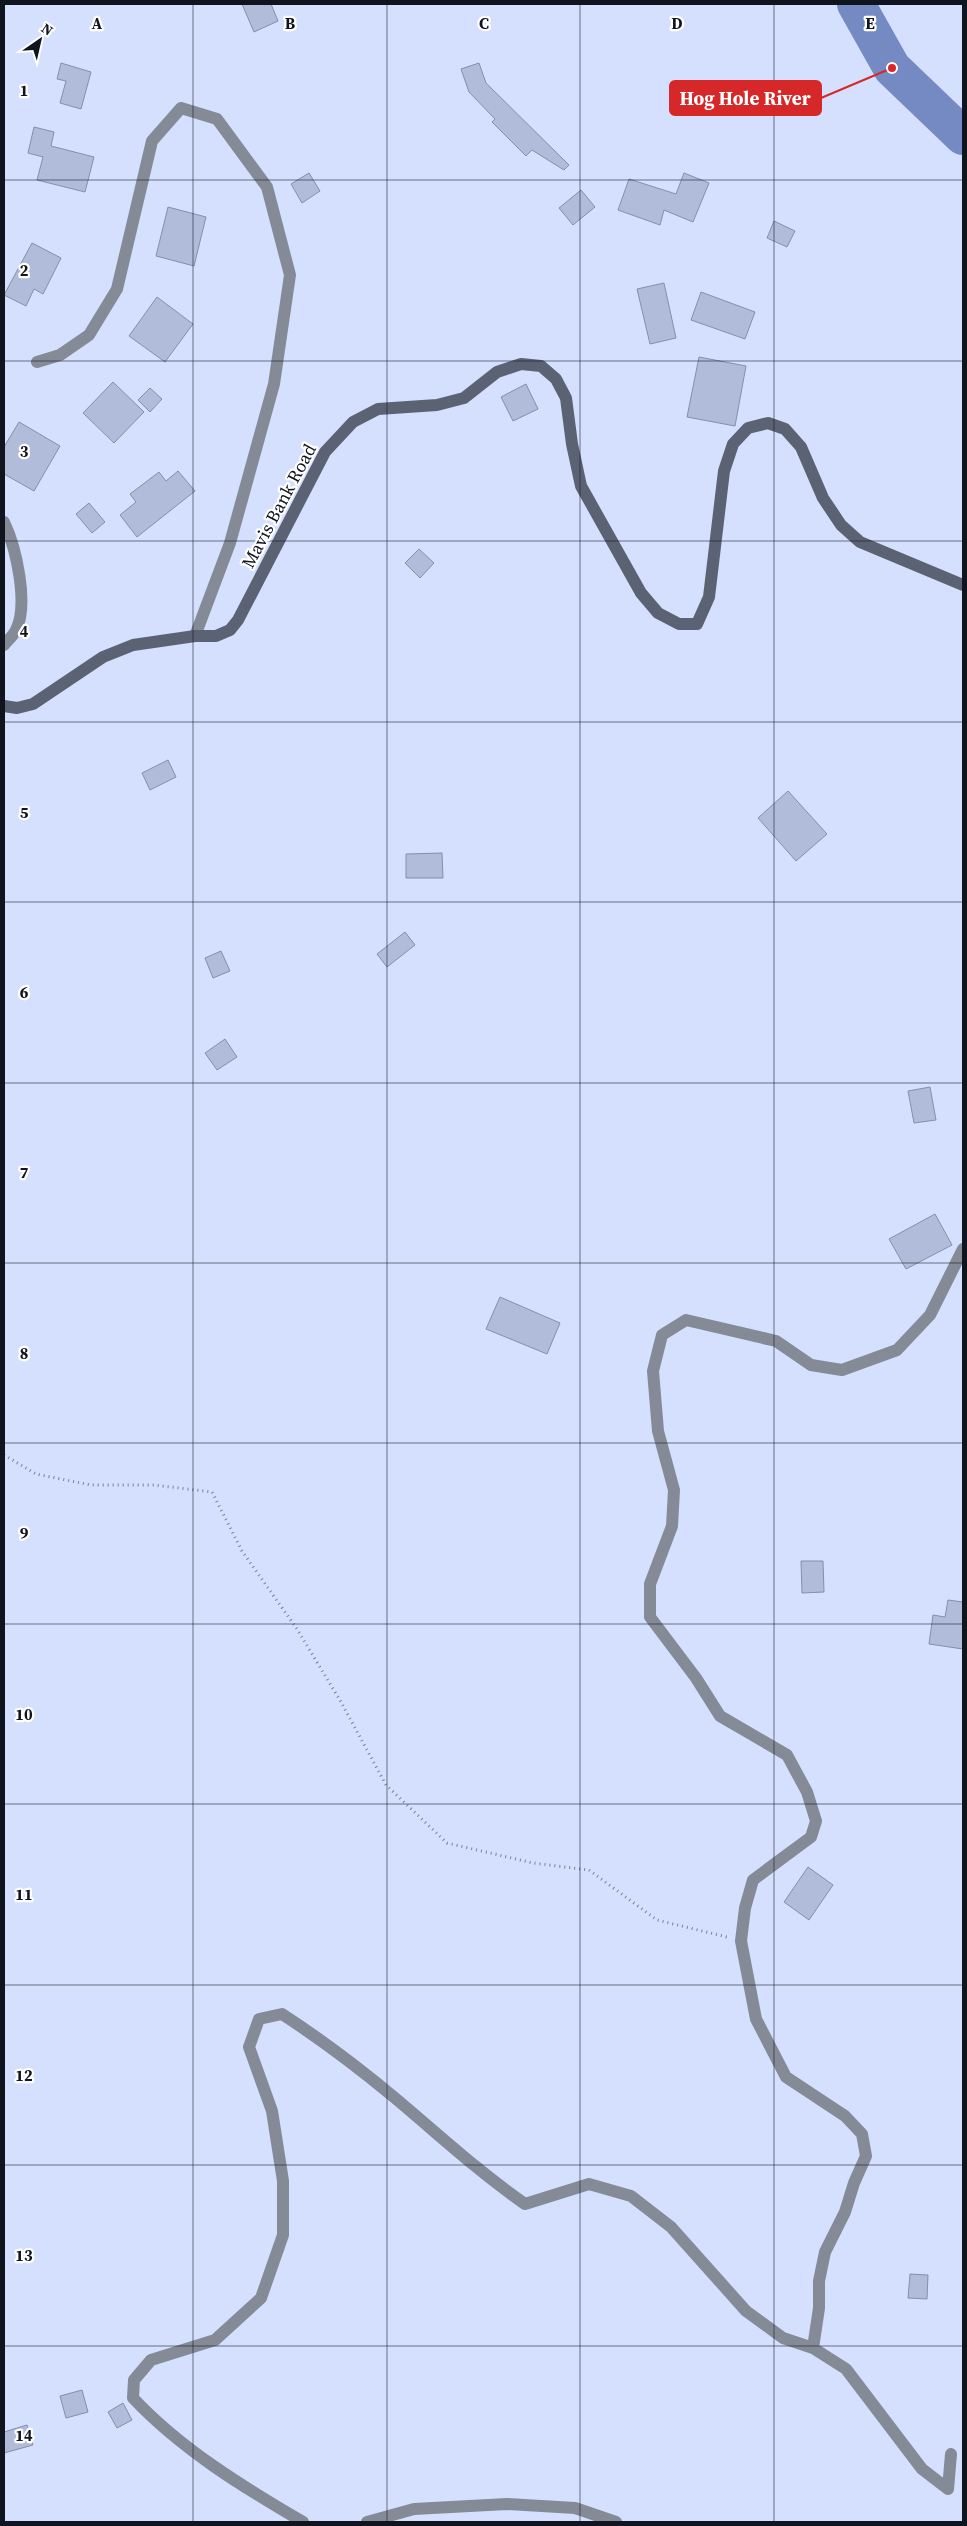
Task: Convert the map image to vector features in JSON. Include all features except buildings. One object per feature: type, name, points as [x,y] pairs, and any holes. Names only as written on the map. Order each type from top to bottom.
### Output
[{"type":"street","points":[[37,362],[60,355],[89,335],[117,289],[152,140],[181,108],[217,119],[267,187],[290,275],[274,384],[230,543],[195,636]]},
{"type":"street","name":"Mavis Bank Road","points":[[4,706],[17,708],[33,704],[103,657],[133,644],[195,636],[216,636],[230,630],[238,620],[325,452],[352,422],[378,409],[437,405],[464,398],[497,372],[521,364],[541,366],[556,379],[566,398],[572,444],[581,486],[641,593],[658,613],[679,624],[697,624],[709,597],[724,471],[733,444],[748,428],[768,423],[785,429],[802,447],[822,498],[841,525],[860,542],[963,586]]},
{"type":"street","points":[[4,522],[14,547],[22,596],[16,629],[4,645]]},
{"type":"street","points":[[813,2348],[819,2308],[819,2281],[825,2252],[845,2212],[854,2183],[866,2156],[862,2134],[845,2116],[786,2077],[756,2019],[741,1941],[745,1908],[754,1880],[811,1837],[816,1821],[807,1792],[787,1756],[720,1716],[696,1678],[650,1617],[650,1584],[672,1526],[674,1490],[658,1430],[653,1371],[662,1335],[686,1320],[776,1341],[810,1365],[842,1370],[897,1350],[930,1315],[963,1249]]},
{"type":"street","points":[[303,2522],[240,2486],[151,2417],[133,2398],[134,2380],[151,2360],[215,2340],[261,2298],[283,2235],[283,2181],[272,2111],[249,2048],[259,2019],[282,2014],[320,2039],[393,2096],[498,2185],[525,2204],[589,2184],[631,2196],[671,2227],[746,2311],[783,2338],[813,2348],[846,2369],[922,2469],[948,2489],[951,2454]]},
{"type":"street","points":[[367,2522],[414,2509],[507,2504],[575,2508],[616,2522]]},
{"type":"path","points":[[4,1455],[36,1474],[91,1485],[154,1485],[212,1492],[242,1551],[297,1629],[341,1702],[386,1785],[447,1844],[533,1863],[589,1870],[656,1920],[741,1941]]},
{"type":"waterway","points":[[856,4],[892,68],[963,136]]},
{"type":"place","name":"Hog Hole River","points":[[892,68]]}]
